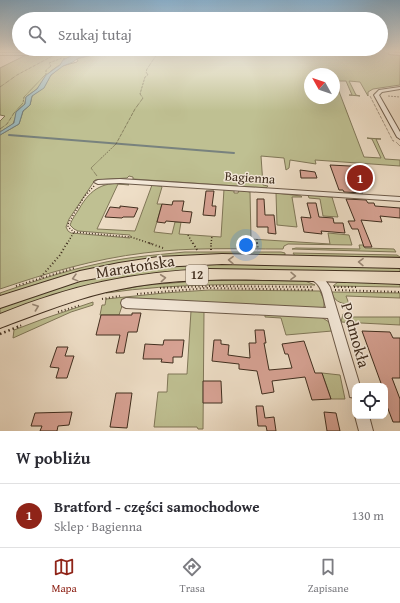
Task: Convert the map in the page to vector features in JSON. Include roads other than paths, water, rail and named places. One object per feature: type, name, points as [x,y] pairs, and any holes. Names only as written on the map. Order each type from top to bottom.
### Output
[{"type":"main road","name":"Maratońska","points":[[0,302],[80,276],[158,262],[222,259],[400,262]]},
{"type":"main road","name":"Maratońska","points":[[0,321],[62,298],[140,280],[223,275],[313,276],[327,282],[400,278]]},
{"type":"street","points":[[400,88],[381,92],[376,95],[400,137]]},
{"type":"street","name":"Bagienna","points":[[98,182],[120,181],[400,199]]},
{"type":"street","name":"Podmokła","points":[[327,282],[333,313],[352,383]]},
{"type":"street","points":[[126,303],[333,313]]},
{"type":"street","points":[[363,419],[366,431]]},
{"type":"water","points":[[51,71],[56,71],[51,75],[44,88],[32,96],[30,105],[23,111],[19,124],[0,135],[0,132],[14,123],[16,112],[25,104],[26,97],[37,89],[46,75]]},
{"type":"waterway","points":[[9,135],[234,153]]},
{"type":"place","name":"Bratford - części samochodowe","points":[[360,178]]}]
